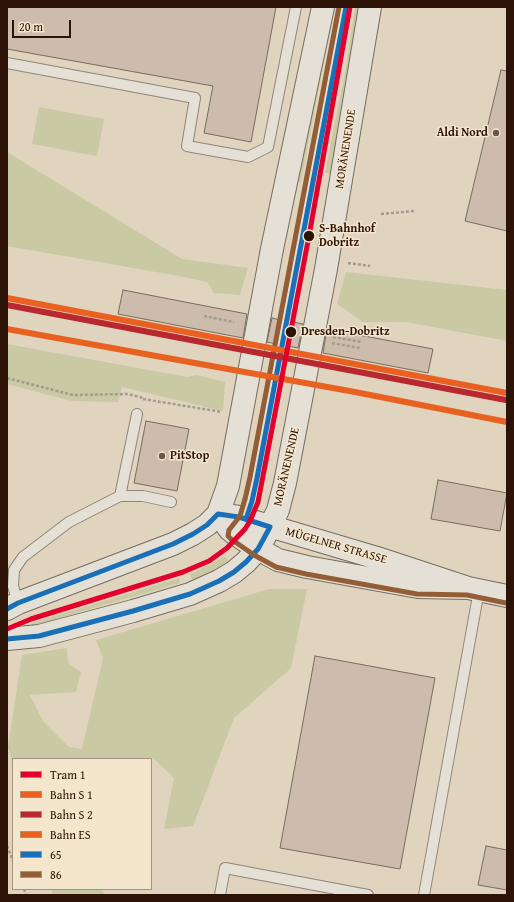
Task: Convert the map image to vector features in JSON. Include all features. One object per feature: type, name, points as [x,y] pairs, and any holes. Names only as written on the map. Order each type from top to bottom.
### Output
[{"type":"main road","points":[[13,606],[173,544],[207,525],[218,514],[228,486],[272,249],[323,7]]},
{"type":"main road","name":"MORÄNENENDE","points":[[258,549],[270,527],[282,495],[288,468],[326,269],[370,7]]},
{"type":"main road","name":"MÜGELNER STRASSE","points":[[218,514],[240,526],[270,527],[377,558],[474,589],[507,596]]},
{"type":"main road","points":[[7,639],[39,636],[190,594],[219,581],[234,572],[258,549],[240,526]]},
{"type":"main road","name":"MÜGELNER STRASSE","points":[[258,549],[278,560],[307,567],[418,587],[474,589]]},
{"type":"lane","points":[[7,63],[196,98],[187,146],[248,157],[268,147],[296,7]]},
{"type":"lane","points":[[240,526],[252,501],[257,478],[346,7]]},
{"type":"lane","points":[[120,496],[137,414]]},
{"type":"lane","points":[[13,606],[14,570],[23,557],[69,522],[120,496],[143,496],[172,502]]},
{"type":"lane","points":[[424,895],[474,589]]},
{"type":"lane","points":[[220,895],[225,868],[368,895]]},
{"type":"path","points":[[381,214],[415,211]]},
{"type":"path","points":[[344,263],[370,266]]},
{"type":"path","points":[[204,316],[234,322]]},
{"type":"path","points":[[333,337],[362,342]]},
{"type":"path","points":[[332,343],[360,348]]},
{"type":"path","points":[[7,378],[73,396],[128,394],[226,413]]},
{"type":"path","points":[[137,414],[143,398]]},
{"type":"path","points":[[7,846],[12,858]]},
{"type":"green space","points":[[330,7],[334,7],[301,182],[293,180]]},
{"type":"green space","points":[[355,7],[364,7],[336,174],[325,173],[346,67]]},
{"type":"green space","points":[[39,107],[104,119],[97,156],[32,144]]},
{"type":"green space","points":[[7,152],[182,259],[248,268],[240,295],[214,293],[207,282],[179,276],[7,246]]},
{"type":"green space","points":[[346,272],[507,290],[507,341],[406,322],[363,322],[337,304]]},
{"type":"green space","points":[[7,344],[187,377],[197,375],[225,382],[223,411],[122,387],[118,402],[72,401],[7,384]]},
{"type":"green space","points":[[226,556],[228,561],[219,568],[192,580],[190,574]]},
{"type":"green space","points":[[179,578],[180,583],[32,626],[31,623]]},
{"type":"green space","points":[[269,589],[307,589],[291,668],[234,718],[193,826],[164,829],[174,778],[152,757],[12,758],[12,761],[8,747],[22,655],[67,648],[68,663],[81,672],[76,692],[30,695],[43,721],[69,747],[82,749],[103,658],[96,640]]},
{"type":"green space","points":[[51,890],[102,890],[105,895],[53,895]]},
{"type":"building","points":[[7,7],[276,7],[251,142],[204,133],[213,86],[7,49]]},
{"type":"building","name":"Aldi Nord","points":[[501,70],[507,71],[507,231],[465,221]]},
{"type":"building","points":[[123,290],[247,314],[243,338],[118,314]]},
{"type":"building","points":[[272,318],[280,320],[276,344],[267,342]]},
{"type":"building","points":[[293,322],[303,324],[298,348],[288,346]]},
{"type":"building","points":[[327,329],[433,349],[428,373],[323,353]]},
{"type":"building","name":"PitStop","points":[[146,421],[189,429],[177,491],[134,483]]},
{"type":"building","points":[[438,480],[507,493],[500,531],[431,519]]},
{"type":"building","points":[[315,656],[435,678],[400,869],[280,848]]},
{"type":"building","points":[[486,846],[507,850],[507,890],[478,885]]},
{"type":"tram line","name":"1","points":[[7,629],[31,619],[183,572],[209,561],[227,548],[245,529],[250,521],[258,502],[309,236],[350,7]]},
{"type":"transit line","name":"86","points":[[339,7],[250,477],[240,516],[229,530],[228,536],[254,555],[276,567],[306,574],[417,594],[467,595],[506,603]]},
{"type":"transit line","name":"65","points":[[246,519],[257,478],[346,7]]},
{"type":"transit line","points":[[7,298],[507,393]]},
{"type":"transit line","points":[[7,305],[506,400]]},
{"type":"transit line","name":"65","points":[[7,609],[18,603],[173,544],[207,525],[218,514],[239,517],[270,527]]},
{"type":"transit line","name":"65","points":[[7,639],[39,636],[190,594],[219,581],[234,572],[246,562],[258,549],[270,527]]},
{"type":"rail line","name":"ES","points":[[7,329],[355,392],[507,422]]},
{"type":"place","name":"Aldi Nord","points":[[496,133]]},
{"type":"place","name":"S-Bahnhof Dobritz","points":[[309,236]]},
{"type":"place","name":"Dresden-Dobritz","points":[[291,332]]},
{"type":"place","name":"PitStop","points":[[162,456]]}]
